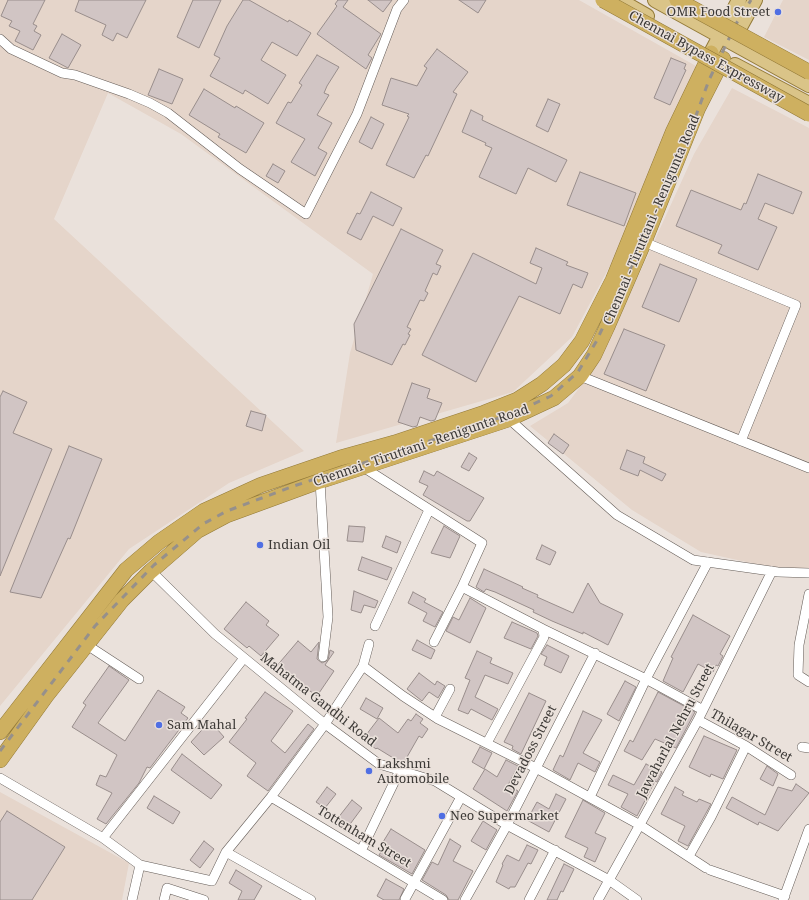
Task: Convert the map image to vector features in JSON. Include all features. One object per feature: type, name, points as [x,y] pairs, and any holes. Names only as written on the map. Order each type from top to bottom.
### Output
[{"type":"highway","name":"Chennai Bypass Expressway","points":[[603,0],[809,114]]},
{"type":"highway","points":[[677,0],[809,72]]},
{"type":"highway","name":"Chennai - Tiruttani - Renigunta Road","points":[[0,760],[122,600],[151,571],[197,531],[227,515],[320,481],[509,419],[554,398],[580,376],[594,356],[644,242],[698,108],[717,56]]},
{"type":"highway","name":"Chennai - Tiruttani - Renigunta Road","points":[[0,732],[126,570],[159,542],[204,511],[261,485],[340,458],[394,443],[510,403],[542,384],[564,365],[582,341],[613,280],[673,132],[717,56]]},
{"type":"main road","points":[[619,0],[717,56],[809,104]]},
{"type":"main road","points":[[655,0],[809,85]]},
{"type":"main road","name":"Chennai - Tiruttani - Renigunta Road","points":[[717,56],[725,40],[739,0]]},
{"type":"main road","name":"Chennai - Tiruttani - Renigunta Road","points":[[725,40],[755,0]]},
{"type":"street","points":[[0,39],[11,49],[62,73],[75,75],[128,94],[150,103],[168,113],[240,169],[306,214],[357,114],[398,9],[404,0]]},
{"type":"street","points":[[644,242],[796,305],[741,441]]},
{"type":"street","points":[[580,376],[809,468]]},
{"type":"street","points":[[509,419],[617,515],[693,560],[772,571],[809,573]]},
{"type":"street","points":[[363,467],[429,510],[474,536],[482,543],[434,642]]},
{"type":"street","points":[[320,481],[328,616],[323,657]]},
{"type":"street","points":[[375,626],[429,510]]},
{"type":"street","points":[[590,797],[646,679],[708,562]]},
{"type":"street","name":"Mahatma Gandhi Road","points":[[151,571],[215,634],[325,724],[379,764],[435,781],[508,825],[609,880],[637,900]]},
{"type":"street","name":"Jawaharlal Nehru Street","points":[[598,900],[698,720],[772,571]]},
{"type":"street","points":[[462,587],[543,629],[646,679],[703,710]]},
{"type":"street","points":[[809,594],[799,645],[798,675],[809,682]]},
{"type":"street","points":[[487,743],[544,637],[543,629]]},
{"type":"street","points":[[0,778],[103,838],[140,865],[212,881],[226,852],[271,797],[325,724],[363,666],[368,644]]},
{"type":"street","points":[[87,645],[139,679]]},
{"type":"street","name":"Devadoss Street","points":[[465,900],[508,825],[595,653]]},
{"type":"street","points":[[103,838],[244,658]]},
{"type":"street","points":[[363,666],[403,696],[435,717],[590,797],[640,825],[708,869],[784,898],[809,829]]},
{"type":"street","points":[[435,717],[450,689]]},
{"type":"street","name":"Thilagar Street","points":[[698,720],[746,746],[791,775]]},
{"type":"street","points":[[689,856],[711,817],[746,746]]},
{"type":"street","points":[[361,851],[400,770]]},
{"type":"street","name":"Tottenham Street","points":[[271,797],[443,900]]},
{"type":"street","points":[[405,899],[461,797]]},
{"type":"street","points":[[529,900],[555,850]]},
{"type":"street","points":[[226,852],[311,900]]},
{"type":"street","points":[[132,900],[140,865]]},
{"type":"street","points":[[164,900],[168,888],[204,900]]},
{"type":"shaded area","points":[[0,0],[579,0],[696,66],[622,243],[572,337],[513,392],[336,443],[350,353],[373,274],[181,134],[108,93],[54,219],[304,451],[229,483],[129,549],[0,706]]},
{"type":"shaded area","points":[[783,0],[809,0],[809,60],[764,37]]},
{"type":"shaded area","points":[[732,88],[809,128],[809,571],[806,575],[701,552],[632,510],[530,426],[568,403],[600,360],[694,154]]},
{"type":"shaded area","points":[[0,792],[129,863],[122,900],[0,900]]},
{"type":"building","points":[[8,0],[45,0],[33,24],[37,26],[34,31],[41,35],[33,50],[15,41],[20,31],[9,26],[12,21],[1,16]]},
{"type":"building","points":[[79,0],[146,0],[127,38],[117,33],[113,41],[102,35],[106,25],[75,11]]},
{"type":"building","points":[[193,0],[221,0],[199,48],[177,37]]},
{"type":"building","points":[[243,0],[249,0],[311,33],[297,56],[272,42],[261,60],[286,75],[268,104],[245,90],[243,94],[210,76],[220,58],[214,55],[227,26]]},
{"type":"building","points":[[338,0],[348,0],[343,7],[381,34],[368,55],[372,58],[366,69],[317,34],[337,6],[335,4]]},
{"type":"building","points":[[368,0],[392,0],[383,12]]},
{"type":"building","points":[[459,0],[486,0],[478,13]]},
{"type":"building","points":[[62,34],[81,45],[68,68],[49,58]]},
{"type":"building","points":[[437,49],[468,72],[453,92],[457,94],[428,156],[426,155],[414,178],[386,165],[409,117],[407,116],[409,114],[382,105],[391,78],[417,86],[427,68],[424,66]]},
{"type":"building","points":[[317,55],[339,67],[327,86],[324,93],[329,95],[317,115],[332,123],[318,148],[327,153],[315,176],[291,162],[305,139],[276,123],[288,102],[291,103],[302,85],[299,83]]},
{"type":"building","points":[[671,58],[686,64],[684,69],[686,70],[670,105],[654,98]]},
{"type":"building","points":[[159,69],[183,79],[172,104],[148,95]]},
{"type":"building","points":[[204,89],[235,108],[236,106],[264,123],[246,153],[218,137],[220,134],[189,115]]},
{"type":"building","points":[[548,99],[560,104],[548,132],[536,126]]},
{"type":"building","points":[[471,110],[483,116],[482,120],[567,160],[556,182],[528,168],[516,194],[479,177],[492,148],[485,145],[486,143],[462,132]]},
{"type":"building","points":[[371,117],[384,124],[372,149],[359,142]]},
{"type":"building","points":[[273,164],[285,171],[278,183],[266,176]]},
{"type":"building","points":[[580,172],[636,193],[624,226],[567,205]]},
{"type":"building","points":[[758,174],[802,192],[793,214],[765,203],[758,219],[777,227],[758,270],[718,253],[722,245],[676,226],[691,190],[741,210],[744,203],[746,204]]},
{"type":"building","points":[[371,192],[402,208],[393,226],[373,216],[361,240],[347,233],[357,213],[360,214]]},
{"type":"building","points":[[401,229],[443,250],[436,264],[441,266],[437,275],[433,273],[425,291],[428,293],[424,301],[420,300],[407,327],[411,329],[408,334],[410,335],[405,345],[403,344],[392,365],[356,350],[354,324]]},
{"type":"building","points":[[536,248],[568,262],[566,265],[588,273],[582,288],[573,284],[560,314],[519,296],[476,382],[422,355],[473,253],[536,284],[542,268],[530,263]]},
{"type":"building","points":[[660,264],[697,279],[679,322],[642,307]]},
{"type":"building","points":[[624,329],[665,345],[646,391],[604,374]]},
{"type":"building","points":[[412,383],[430,389],[427,398],[442,403],[435,420],[431,421],[420,417],[417,426],[413,427],[398,422]]},
{"type":"building","points":[[3,391],[27,402],[13,433],[52,449],[0,576],[0,397]]},
{"type":"building","points":[[251,411],[266,415],[262,431],[246,426]]},
{"type":"building","points":[[554,434],[569,445],[563,454],[548,443]]},
{"type":"building","points":[[69,446],[102,459],[70,539],[68,538],[41,598],[10,592]]},
{"type":"building","points":[[627,450],[645,457],[643,463],[666,474],[662,481],[640,470],[638,476],[620,469]]},
{"type":"building","points":[[469,453],[477,458],[469,471],[461,467]]},
{"type":"building","points":[[424,471],[434,476],[437,471],[484,498],[470,521],[467,521],[423,495],[428,486],[419,482]]},
{"type":"building","points":[[349,526],[365,527],[363,542],[347,541]]},
{"type":"building","points":[[444,526],[460,536],[450,558],[431,553]]},
{"type":"building","points":[[386,536],[401,542],[397,553],[382,547]]},
{"type":"building","points":[[542,545],[556,552],[550,565],[536,559]]},
{"type":"building","points":[[362,557],[392,568],[387,580],[358,570]]},
{"type":"building","points":[[484,569],[523,587],[522,588],[538,595],[537,597],[573,613],[588,583],[600,603],[623,614],[608,645],[583,632],[583,634],[552,621],[533,612],[534,610],[495,592],[486,589],[484,592],[476,587]]},
{"type":"building","points":[[354,591],[378,601],[375,608],[364,605],[361,613],[351,610]]},
{"type":"building","points":[[413,592],[426,599],[424,602],[443,612],[435,627],[423,621],[427,613],[408,603]]},
{"type":"building","points":[[470,598],[486,608],[470,643],[446,631],[453,617],[459,620]]},
{"type":"building","points":[[246,602],[269,621],[266,625],[279,635],[261,656],[249,646],[247,648],[224,629]]},
{"type":"building","points":[[693,615],[730,636],[720,654],[723,656],[713,672],[698,664],[683,692],[663,681],[673,658],[671,657]]},
{"type":"building","points":[[512,622],[537,633],[538,636],[531,649],[504,638]]},
{"type":"building","points":[[417,640],[435,650],[431,659],[412,650]]},
{"type":"building","points":[[298,641],[311,652],[319,642],[317,659],[322,663],[328,660],[330,650],[334,652],[325,665],[334,671],[317,696],[286,674],[284,677],[275,668]]},
{"type":"building","points":[[547,645],[569,656],[561,673],[544,665],[547,657],[541,654]]},
{"type":"building","points":[[477,651],[492,658],[490,663],[513,673],[508,684],[485,675],[475,697],[498,709],[492,720],[471,709],[468,714],[458,710],[470,680],[465,678]]},
{"type":"building","points":[[109,666],[129,680],[98,723],[125,741],[158,690],[185,707],[181,713],[188,718],[150,768],[147,767],[139,783],[106,824],[97,819],[112,793],[96,785],[100,775],[106,777],[117,755],[72,727],[86,705],[83,703]]},
{"type":"building","points":[[419,673],[435,685],[437,681],[445,686],[438,698],[429,692],[422,701],[407,689]]},
{"type":"building","points":[[625,681],[636,687],[619,721],[607,714]]},
{"type":"building","points":[[265,692],[293,711],[271,741],[285,753],[308,724],[314,729],[268,791],[247,776],[256,763],[229,742]]},
{"type":"building","points":[[658,692],[695,712],[676,748],[655,739],[642,760],[624,751],[630,740],[633,742]]},
{"type":"building","points":[[529,693],[546,701],[521,754],[512,749],[513,746],[504,742]]},
{"type":"building","points":[[366,698],[383,708],[377,719],[360,709]]},
{"type":"building","points":[[583,711],[602,720],[583,753],[600,762],[595,772],[578,763],[570,780],[553,770],[560,755],[563,757]]},
{"type":"building","points":[[416,714],[423,719],[420,723],[428,729],[422,738],[419,736],[403,764],[377,748],[376,749],[363,739],[379,718],[398,733],[408,719],[411,721]]},
{"type":"building","points":[[210,721],[224,737],[204,755],[191,742]]},
{"type":"building","points":[[704,736],[737,750],[723,779],[711,774],[710,777],[689,767]]},
{"type":"building","points":[[480,747],[492,753],[484,769],[472,762]]},
{"type":"building","points":[[182,754],[222,785],[211,799],[171,770]]},
{"type":"building","points":[[506,760],[518,766],[508,785],[518,791],[507,811],[473,789],[485,769],[497,777]]},
{"type":"building","points":[[646,764],[662,772],[657,782],[655,781],[637,816],[621,807],[628,794],[608,785],[613,775],[634,785]]},
{"type":"building","points":[[767,766],[778,774],[773,786],[760,779]]},
{"type":"building","points":[[796,784],[809,793],[778,831],[759,822],[758,825],[726,808],[732,797],[765,815],[778,787],[792,791]]},
{"type":"building","points":[[327,787],[336,794],[325,808],[316,802]]},
{"type":"building","points":[[675,787],[684,792],[682,795],[697,802],[699,799],[711,804],[688,846],[678,841],[685,826],[661,814]]},
{"type":"building","points":[[556,794],[566,799],[549,832],[527,820],[537,802],[549,809]]},
{"type":"building","points":[[154,796],[180,812],[173,824],[147,808]]},
{"type":"building","points":[[352,800],[362,808],[345,831],[334,823]]},
{"type":"building","points":[[583,800],[605,813],[595,833],[606,838],[595,862],[584,857],[588,848],[565,837]]},
{"type":"building","points":[[7,811],[65,847],[32,900],[0,900],[0,822]]},
{"type":"building","points":[[483,821],[497,830],[486,850],[471,841]]},
{"type":"building","points":[[391,829],[425,850],[412,874],[379,855],[386,844],[383,842]]},
{"type":"building","points":[[450,839],[461,846],[453,861],[473,871],[458,900],[449,900],[446,895],[422,880],[432,862],[438,865]]},
{"type":"building","points":[[204,841],[214,849],[200,868],[190,860]]},
{"type":"building","points":[[527,845],[538,850],[531,864],[528,863],[515,887],[510,887],[509,889],[496,882],[503,865],[502,864],[507,855],[519,861]]},
{"type":"building","points":[[564,864],[574,869],[563,892],[561,891],[557,900],[547,900]]},
{"type":"building","points":[[236,870],[262,886],[254,900],[238,900],[242,891],[229,883]]},
{"type":"building","points":[[386,879],[404,889],[399,900],[384,900],[377,896]]},
{"type":"railway","points":[[0,751],[95,626],[154,565],[203,524],[227,511],[294,486],[511,414],[551,396],[578,372],[596,342],[674,176],[709,80],[736,24],[751,0]]},
{"type":"place","name":"OMR Food Street","points":[[778,12]]},
{"type":"place","name":"Indian Oil","points":[[260,545]]},
{"type":"place","name":"Sam Mahal","points":[[159,725]]},
{"type":"place","name":"Lakshmi Automobile","points":[[369,771]]},
{"type":"place","name":"Neo Supermarket","points":[[442,816]]}]
